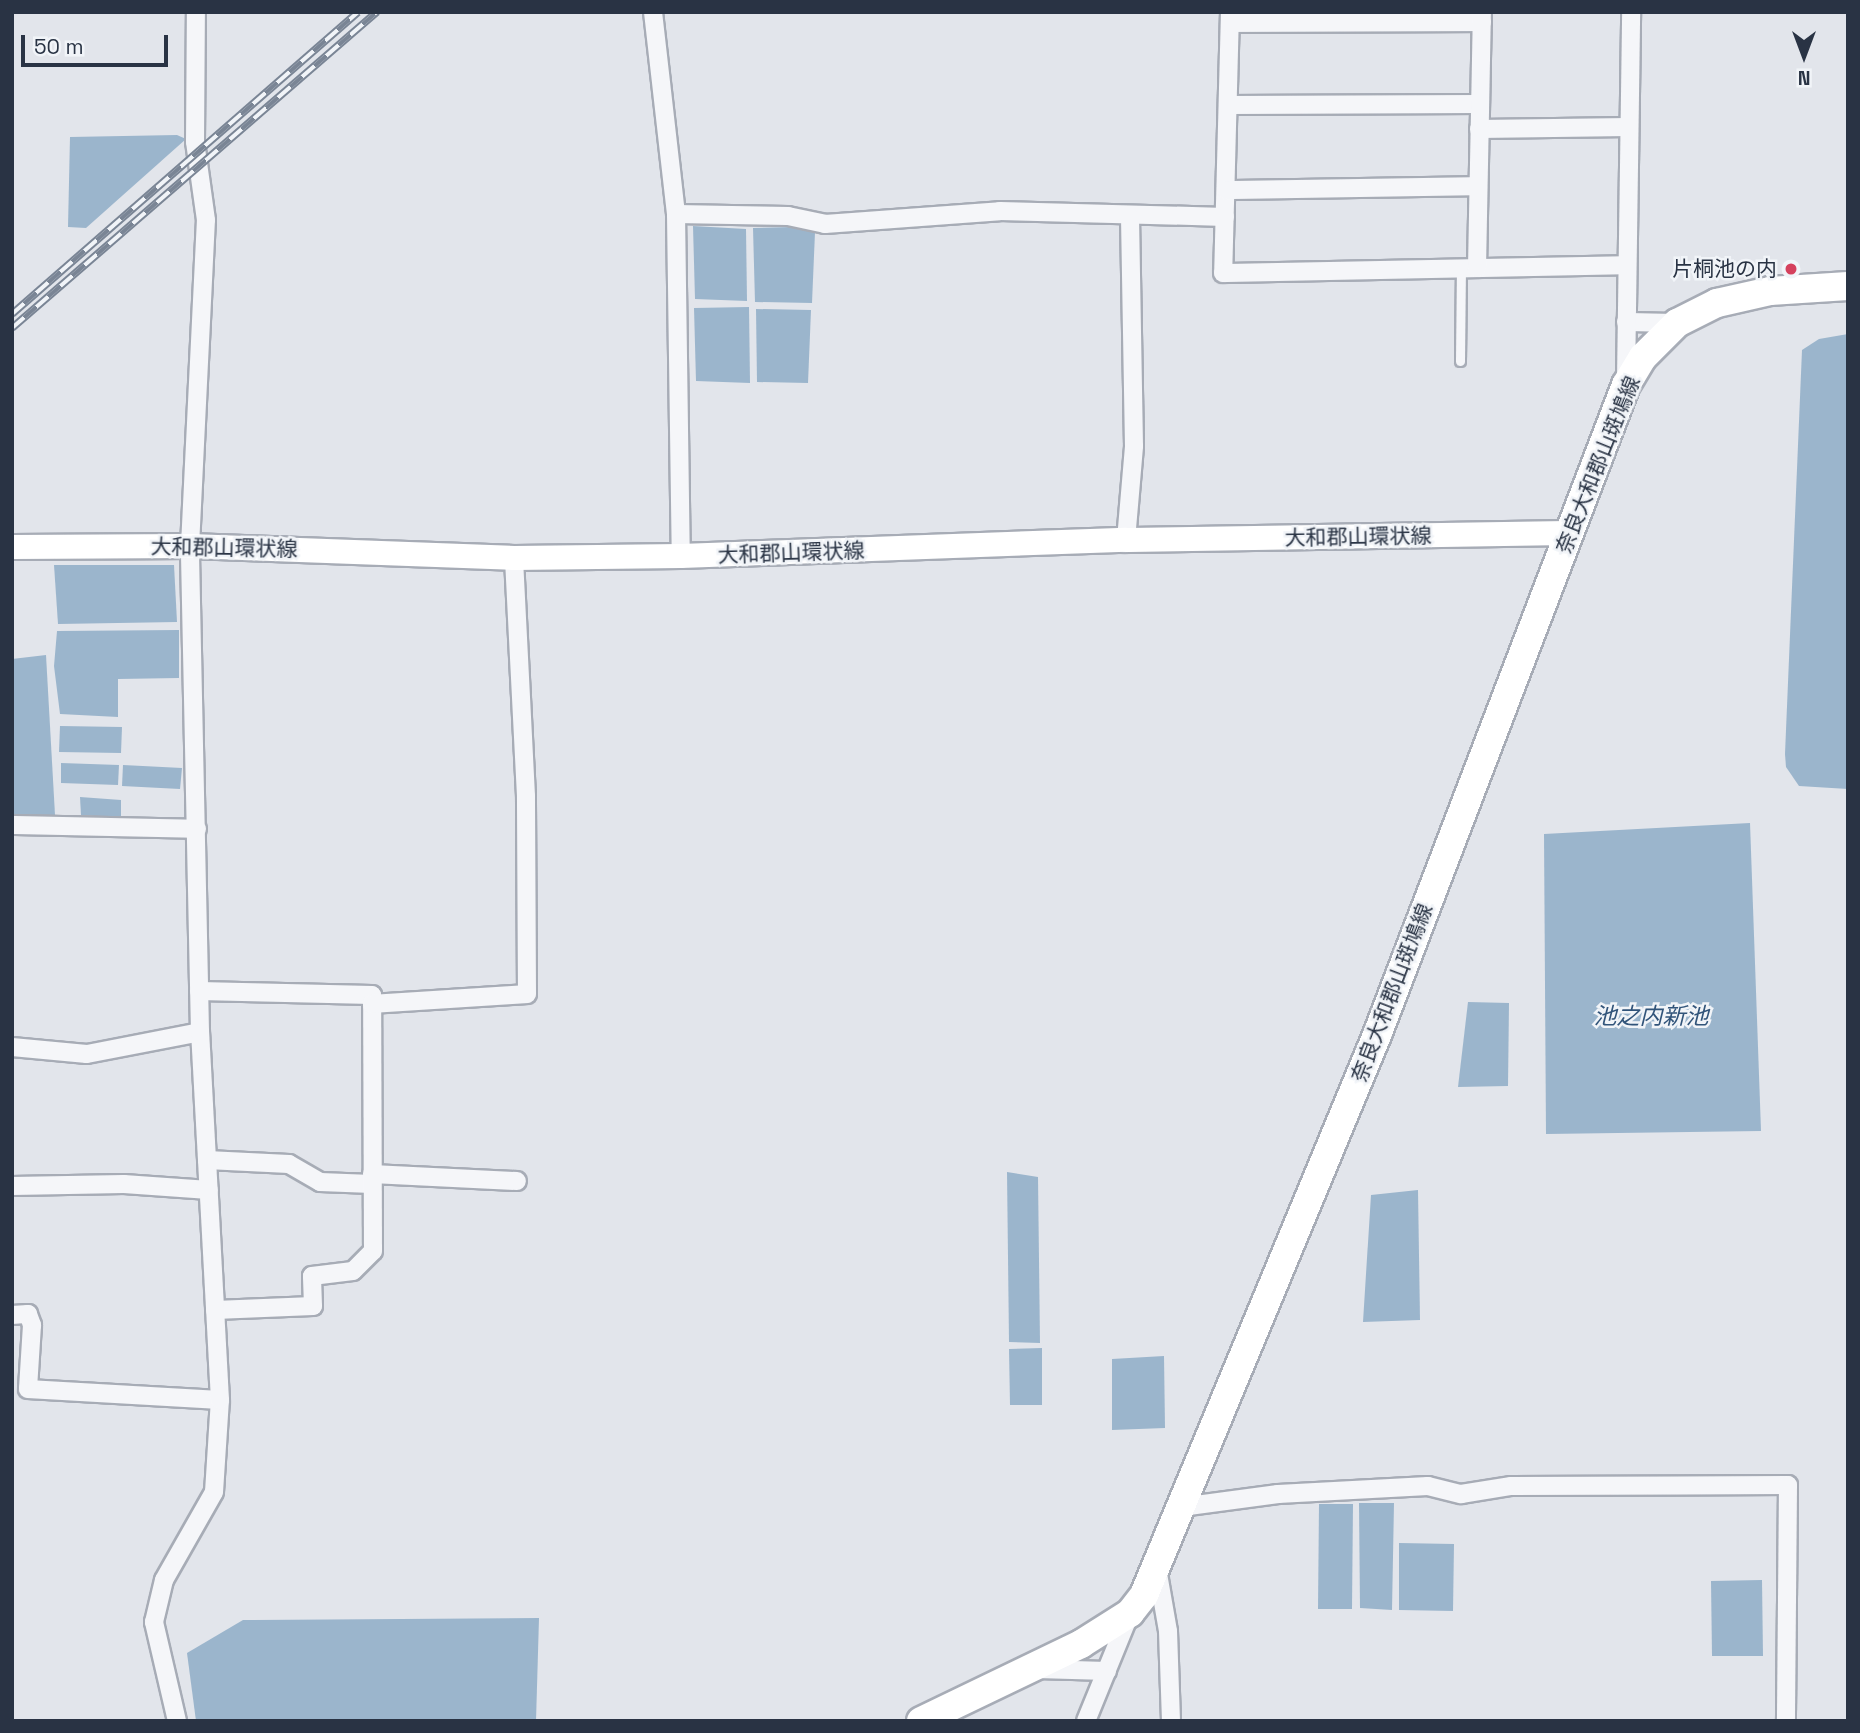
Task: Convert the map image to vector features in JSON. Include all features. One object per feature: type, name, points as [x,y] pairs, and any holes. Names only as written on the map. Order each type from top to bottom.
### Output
[{"type":"main road","name":"奈良大和郡山斑鳩線","points":[[921,1721],[1082,1644],[1130,1613],[1157,1564],[1377,1035],[1626,385],[1643,358],[1677,323],[1736,298],[1848,286]]},
{"type":"main road","name":"大和郡山環状線","points":[[12,547],[190,546],[514,558],[681,556],[1126,540],[1570,533]]},
{"type":"street","points":[[177,1721],[154,1622],[164,1580],[214,1492],[219,1400],[200,1032],[190,546],[206,220],[195,142],[196,12]]},
{"type":"street","points":[[653,12],[676,214],[681,556]]},
{"type":"street","points":[[1626,385],[1631,12]]},
{"type":"street","points":[[1469,268],[1478,186],[1482,17],[1230,17],[1223,274],[1627,265]]},
{"type":"street","points":[[1228,105],[1480,104]]},
{"type":"street","points":[[1479,129],[1629,127]]},
{"type":"street","points":[[1226,190],[1478,186]]},
{"type":"street","points":[[676,214],[788,216],[825,224],[893,222],[1000,211],[1130,217],[1225,217]]},
{"type":"street","points":[[1126,540],[1134,446],[1130,217]]},
{"type":"street","points":[[1626,322],[1677,323]]},
{"type":"street","points":[[372,1004],[527,995],[526,796],[514,558]]},
{"type":"street","points":[[12,825],[197,829]]},
{"type":"street","points":[[199,991],[372,995],[373,1251],[353,1271],[312,1276],[313,1306],[215,1310]]},
{"type":"street","points":[[12,1047],[88,1054],[200,1032]]},
{"type":"street","points":[[207,1160],[289,1164],[320,1182],[372,1179],[517,1181]]},
{"type":"street","points":[[12,1186],[124,1184],[209,1190]]},
{"type":"street","points":[[12,1315],[28,1314],[32,1325],[28,1389],[219,1400]]},
{"type":"street","points":[[1181,1507],[1278,1494],[1428,1486],[1461,1494],[1511,1486],[1788,1485],[1786,1721]]},
{"type":"street","points":[[1157,1564],[1168,1631],[1171,1721]]},
{"type":"street","points":[[1086,1721],[1130,1613]]},
{"type":"street","points":[[1026,1669],[1107,1671]]},
{"type":"lane","points":[[1460,361],[1469,268]]},
{"type":"water","points":[[177,135],[186,139],[86,228],[68,227],[70,137]]},
{"type":"water","points":[[693,226],[746,229],[747,301],[695,299]]},
{"type":"water","points":[[792,227],[815,232],[812,303],[755,302],[753,228]]},
{"type":"water","points":[[749,307],[750,383],[696,381],[694,308]]},
{"type":"water","points":[[756,309],[811,310],[808,383],[757,382]]},
{"type":"water","points":[[1848,334],[1848,789],[1799,786],[1786,767],[1785,754],[1802,350],[1819,339]]},
{"type":"water","points":[[54,565],[174,565],[177,622],[58,624]]},
{"type":"water","points":[[179,630],[179,678],[118,679],[118,717],[60,714],[54,666],[57,631]]},
{"type":"water","points":[[46,655],[55,815],[12,818],[12,659]]},
{"type":"water","points":[[60,726],[122,727],[121,753],[59,752]]},
{"type":"water","points":[[61,763],[119,765],[118,785],[61,783]]},
{"type":"water","points":[[123,765],[182,768],[180,789],[122,786]]},
{"type":"water","points":[[80,797],[121,800],[121,818],[81,815]]},
{"type":"water","name":"池之内新池","points":[[1750,823],[1761,1131],[1546,1134],[1544,834]]},
{"type":"water","points":[[1468,1002],[1509,1003],[1508,1086],[1458,1087]]},
{"type":"water","points":[[1007,1172],[1038,1177],[1040,1343],[1009,1342]]},
{"type":"water","points":[[1418,1190],[1420,1320],[1363,1322],[1371,1195]]},
{"type":"water","points":[[1042,1348],[1042,1405],[1010,1405],[1009,1349]]},
{"type":"water","points":[[1164,1356],[1165,1428],[1112,1430],[1112,1359]]},
{"type":"water","points":[[1359,1503],[1394,1503],[1392,1610],[1360,1608]]},
{"type":"water","points":[[1319,1504],[1353,1504],[1352,1609],[1318,1609]]},
{"type":"water","points":[[1399,1543],[1454,1544],[1453,1611],[1399,1610]]},
{"type":"water","points":[[1762,1580],[1763,1656],[1712,1656],[1711,1581]]},
{"type":"water","points":[[539,1618],[536,1721],[196,1721],[187,1653],[243,1620]]},
{"type":"railway","points":[[12,314],[358,12]]},
{"type":"railway","points":[[12,328],[377,12]]},
{"type":"place","name":"片桐池の内","points":[[1791,269]]}]
